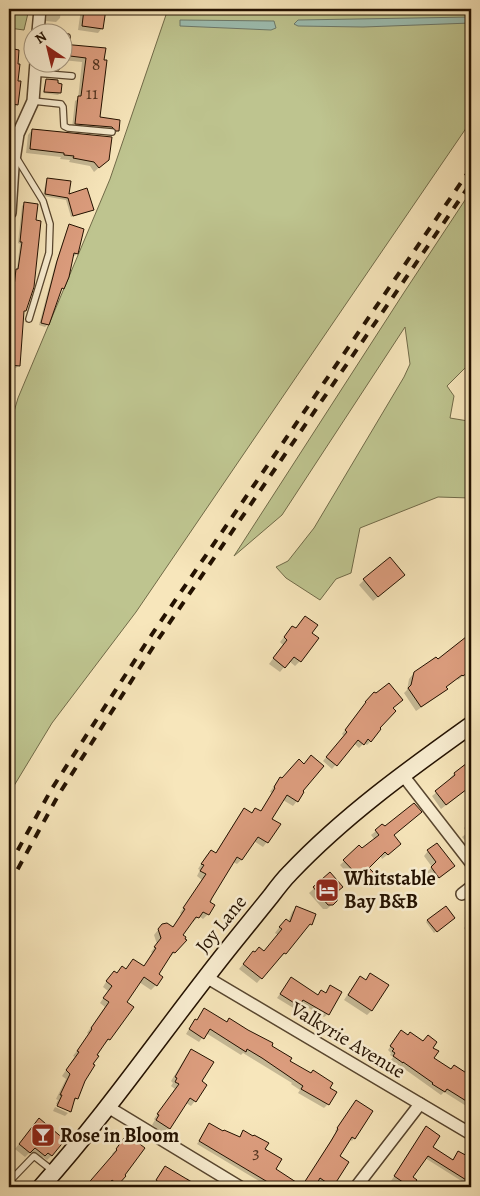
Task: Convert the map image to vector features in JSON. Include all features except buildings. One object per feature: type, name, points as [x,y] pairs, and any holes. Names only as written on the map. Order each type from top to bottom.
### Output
[{"type":"street","points":[[39,22],[40,9]]},
{"type":"street","points":[[10,213],[15,155],[14,135],[33,101],[35,72]]},
{"type":"street","name":"Joy Lane","points":[[41,1187],[108,1107],[206,977],[288,874],[342,823],[402,774],[471,725]]},
{"type":"street","points":[[402,774],[471,863]]},
{"type":"street","points":[[462,894],[471,887]]},
{"type":"street","name":"Valkyrie Avenue","points":[[206,977],[471,1134]]},
{"type":"street","points":[[356,1187],[420,1104]]},
{"type":"street","points":[[108,1107],[240,1187]]},
{"type":"lane","points":[[54,72],[72,76]]},
{"type":"lane","points":[[33,101],[61,104],[63,107],[64,126],[68,128],[112,132]]},
{"type":"lane","points":[[15,155],[43,201],[50,224],[49,253],[30,319]]},
{"type":"lane","points":[[9,1182],[34,1156],[55,1172]]},
{"type":"green space","points":[[9,9],[29,9],[26,22],[22,22],[22,30],[9,28]]},
{"type":"green space","points":[[168,9],[471,9],[471,121],[136,612],[52,723],[9,794],[10,425],[18,398],[110,179]]},
{"type":"green space","points":[[471,191],[471,366],[469,364],[447,386],[454,396],[450,418],[471,423],[471,498],[438,497],[360,528],[351,573],[336,579],[320,600],[286,578],[276,567],[288,561],[314,528],[404,377],[410,364],[405,327],[282,515],[234,556]]},
{"type":"water","points":[[471,17],[471,23],[363,27],[298,26],[294,24],[298,20]]},
{"type":"water","points":[[180,20],[274,21],[276,28],[271,30],[180,26]]},
{"type":"railway","points":[[9,866],[51,790],[148,640],[471,168]]},
{"type":"railway","points":[[9,885],[59,794],[155,644],[471,183]]},
{"type":"place","name":"Whitstable Bay B&B","points":[[327,890]]},
{"type":"place","name":"Rose in Bloom","points":[[43,1135]]}]
